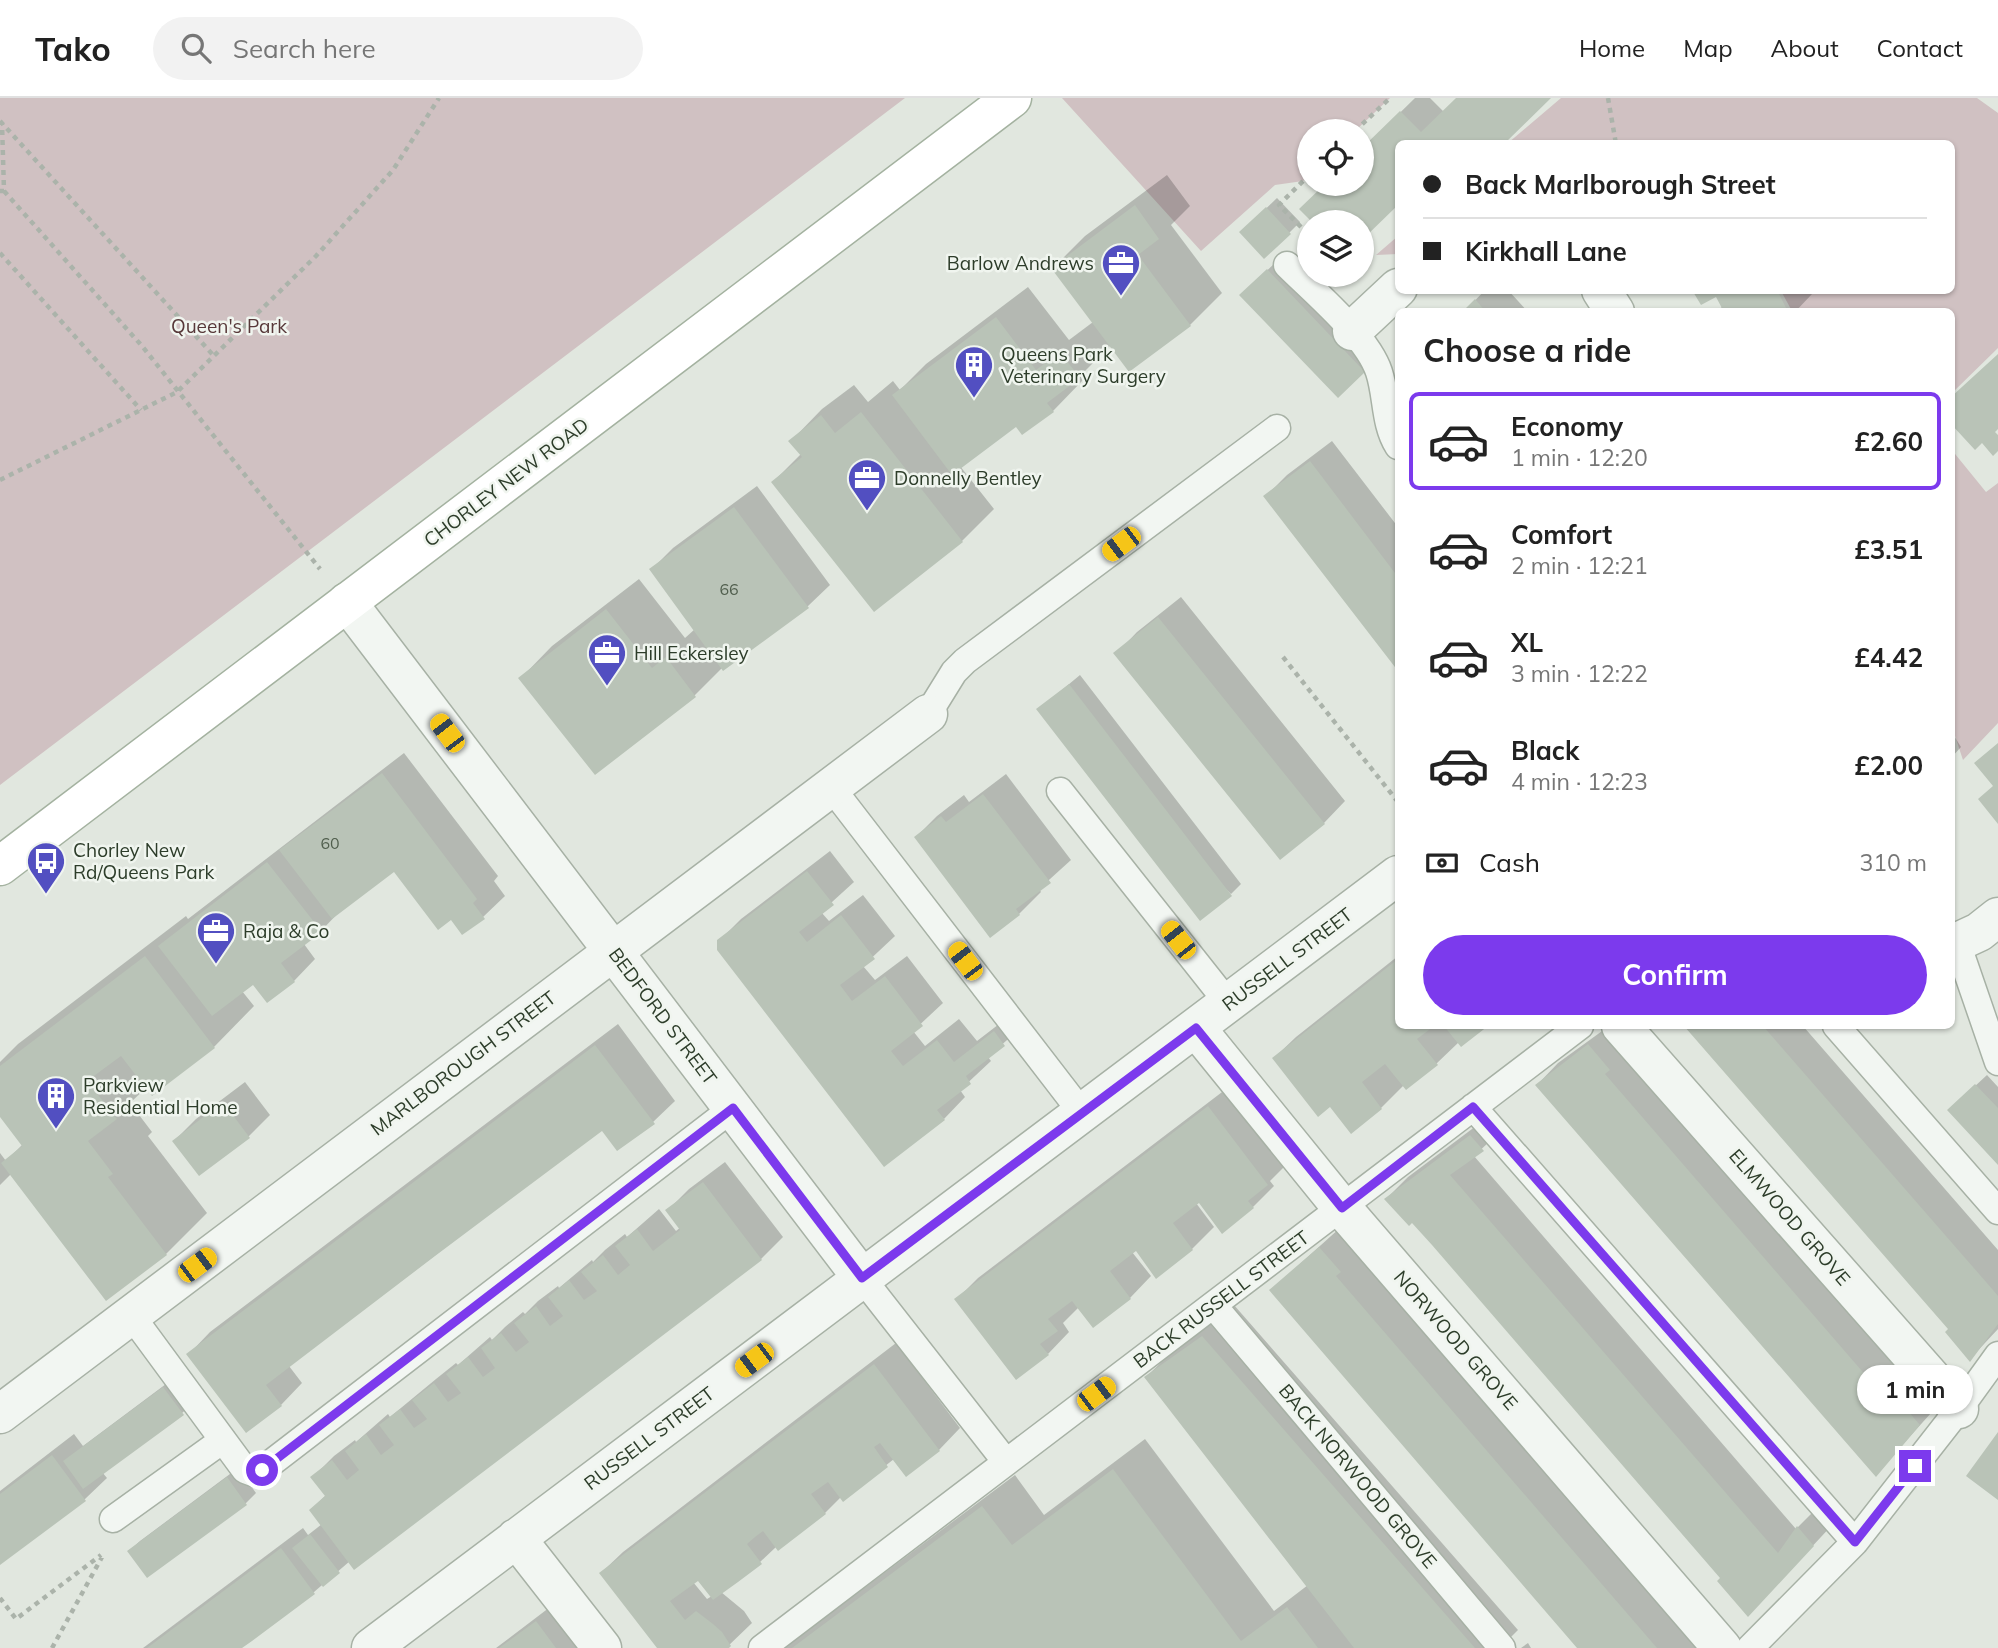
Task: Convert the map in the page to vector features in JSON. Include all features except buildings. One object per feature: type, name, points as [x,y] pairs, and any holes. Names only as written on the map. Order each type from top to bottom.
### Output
[{"type":"main road","name":"CHORLEY NEW ROAD","points":[[0,866],[1012,98]]},
{"type":"street","points":[[1352,331],[1395,291]]},
{"type":"street","name":"BEDFORD STREET","points":[[347,602],[862,1278]]},
{"type":"street","name":"MARLBOROUGH STREET","points":[[0,1413],[928,714]]},
{"type":"street","name":"RUSSELL STREET","points":[[371,1648],[1395,878]]},
{"type":"street","points":[[1955,944],[1979,932],[1998,917]]},
{"type":"street","name":"NORWOOD GROVE","points":[[1196,1028],[1342,1208],[1722,1648]]},
{"type":"street","name":"ELMWOOD GROVE","points":[[1624,1029],[1959,1409]]},
{"type":"street","points":[[516,1538],[601,1648]]},
{"type":"lane","points":[[1287,265],[1372,355],[1379,371],[1395,438]]},
{"type":"lane","points":[[928,714],[954,672],[965,661],[1277,428]]},
{"type":"lane","points":[[831,787],[1082,1114]]},
{"type":"lane","points":[[1060,791],[1228,1003]]},
{"type":"lane","points":[[1955,947],[1998,1062]]},
{"type":"lane","name":"BACK RUSSELL STREET","points":[[762,1648],[1576,1029]]},
{"type":"lane","points":[[1839,1029],[1998,1211]]},
{"type":"lane","points":[[1473,1107],[1855,1542]]},
{"type":"lane","points":[[131,1315],[245,1470],[253,1473],[262,1470],[733,1108]]},
{"type":"lane","name":"BEDFORD STREET","points":[[862,1278],[1006,1462]]},
{"type":"lane","name":"BACK NORWOOD GROVE","points":[[1213,1305],[1502,1648]]},
{"type":"lane","points":[[1751,1648],[1855,1542],[1959,1409],[1998,1354]]},
{"type":"lane","points":[[113,1519],[223,1440]]},
{"type":"path","points":[[0,480],[177,392],[316,256],[393,170],[439,98]]},
{"type":"path","points":[[1368,119],[1390,98]]},
{"type":"path","points":[[1608,98],[1615,140]]},
{"type":"path","points":[[1,122],[214,355]]},
{"type":"path","points":[[1,122],[2,191],[142,346],[347,602]]},
{"type":"path","points":[[1297,188],[1279,205],[1297,224]]},
{"type":"path","points":[[0,253],[141,410]]},
{"type":"path","points":[[1283,657],[1395,798]]},
{"type":"path","points":[[0,1598],[16,1619],[104,1553],[52,1648]]},
{"type":"green space","name":"Queen's Park","points":[[0,98],[905,98],[0,785]]},
{"type":"green space","points":[[1062,98],[1390,98],[1368,119],[1297,119],[1297,182],[1275,185],[1201,251]]},
{"type":"green space","points":[[1561,98],[1977,98],[1998,113],[1998,348],[1955,390],[1955,308],[1790,308],[1783,294],[1955,294],[1955,140],[1512,140]]},
{"type":"green space","points":[[1395,239],[1395,254],[1376,255]]},
{"type":"green space","points":[[1955,454],[1986,492],[1998,483],[1998,723],[1963,760],[1955,736]]},
{"type":"place","name":"Barlow Andrews","points":[[1121,297]]},
{"type":"place","name":"Queens Park Veterinary Surgery","points":[[974,399]]},
{"type":"place","name":"Donnelly Bentley","points":[[867,512]]},
{"type":"place","name":"Hill Eckersley","points":[[607,687]]},
{"type":"place","name":"Chorley New Rd/Queens Park","points":[[46,895]]},
{"type":"place","name":"Raja & Co","points":[[216,965]]},
{"type":"place","name":"Parkview Residential Home","points":[[56,1130]]},
{"type":"route","points":[[262,1470],[733,1108],[862,1278],[1196,1028],[1342,1208],[1473,1107],[1855,1542],[1915,1466]]}]
